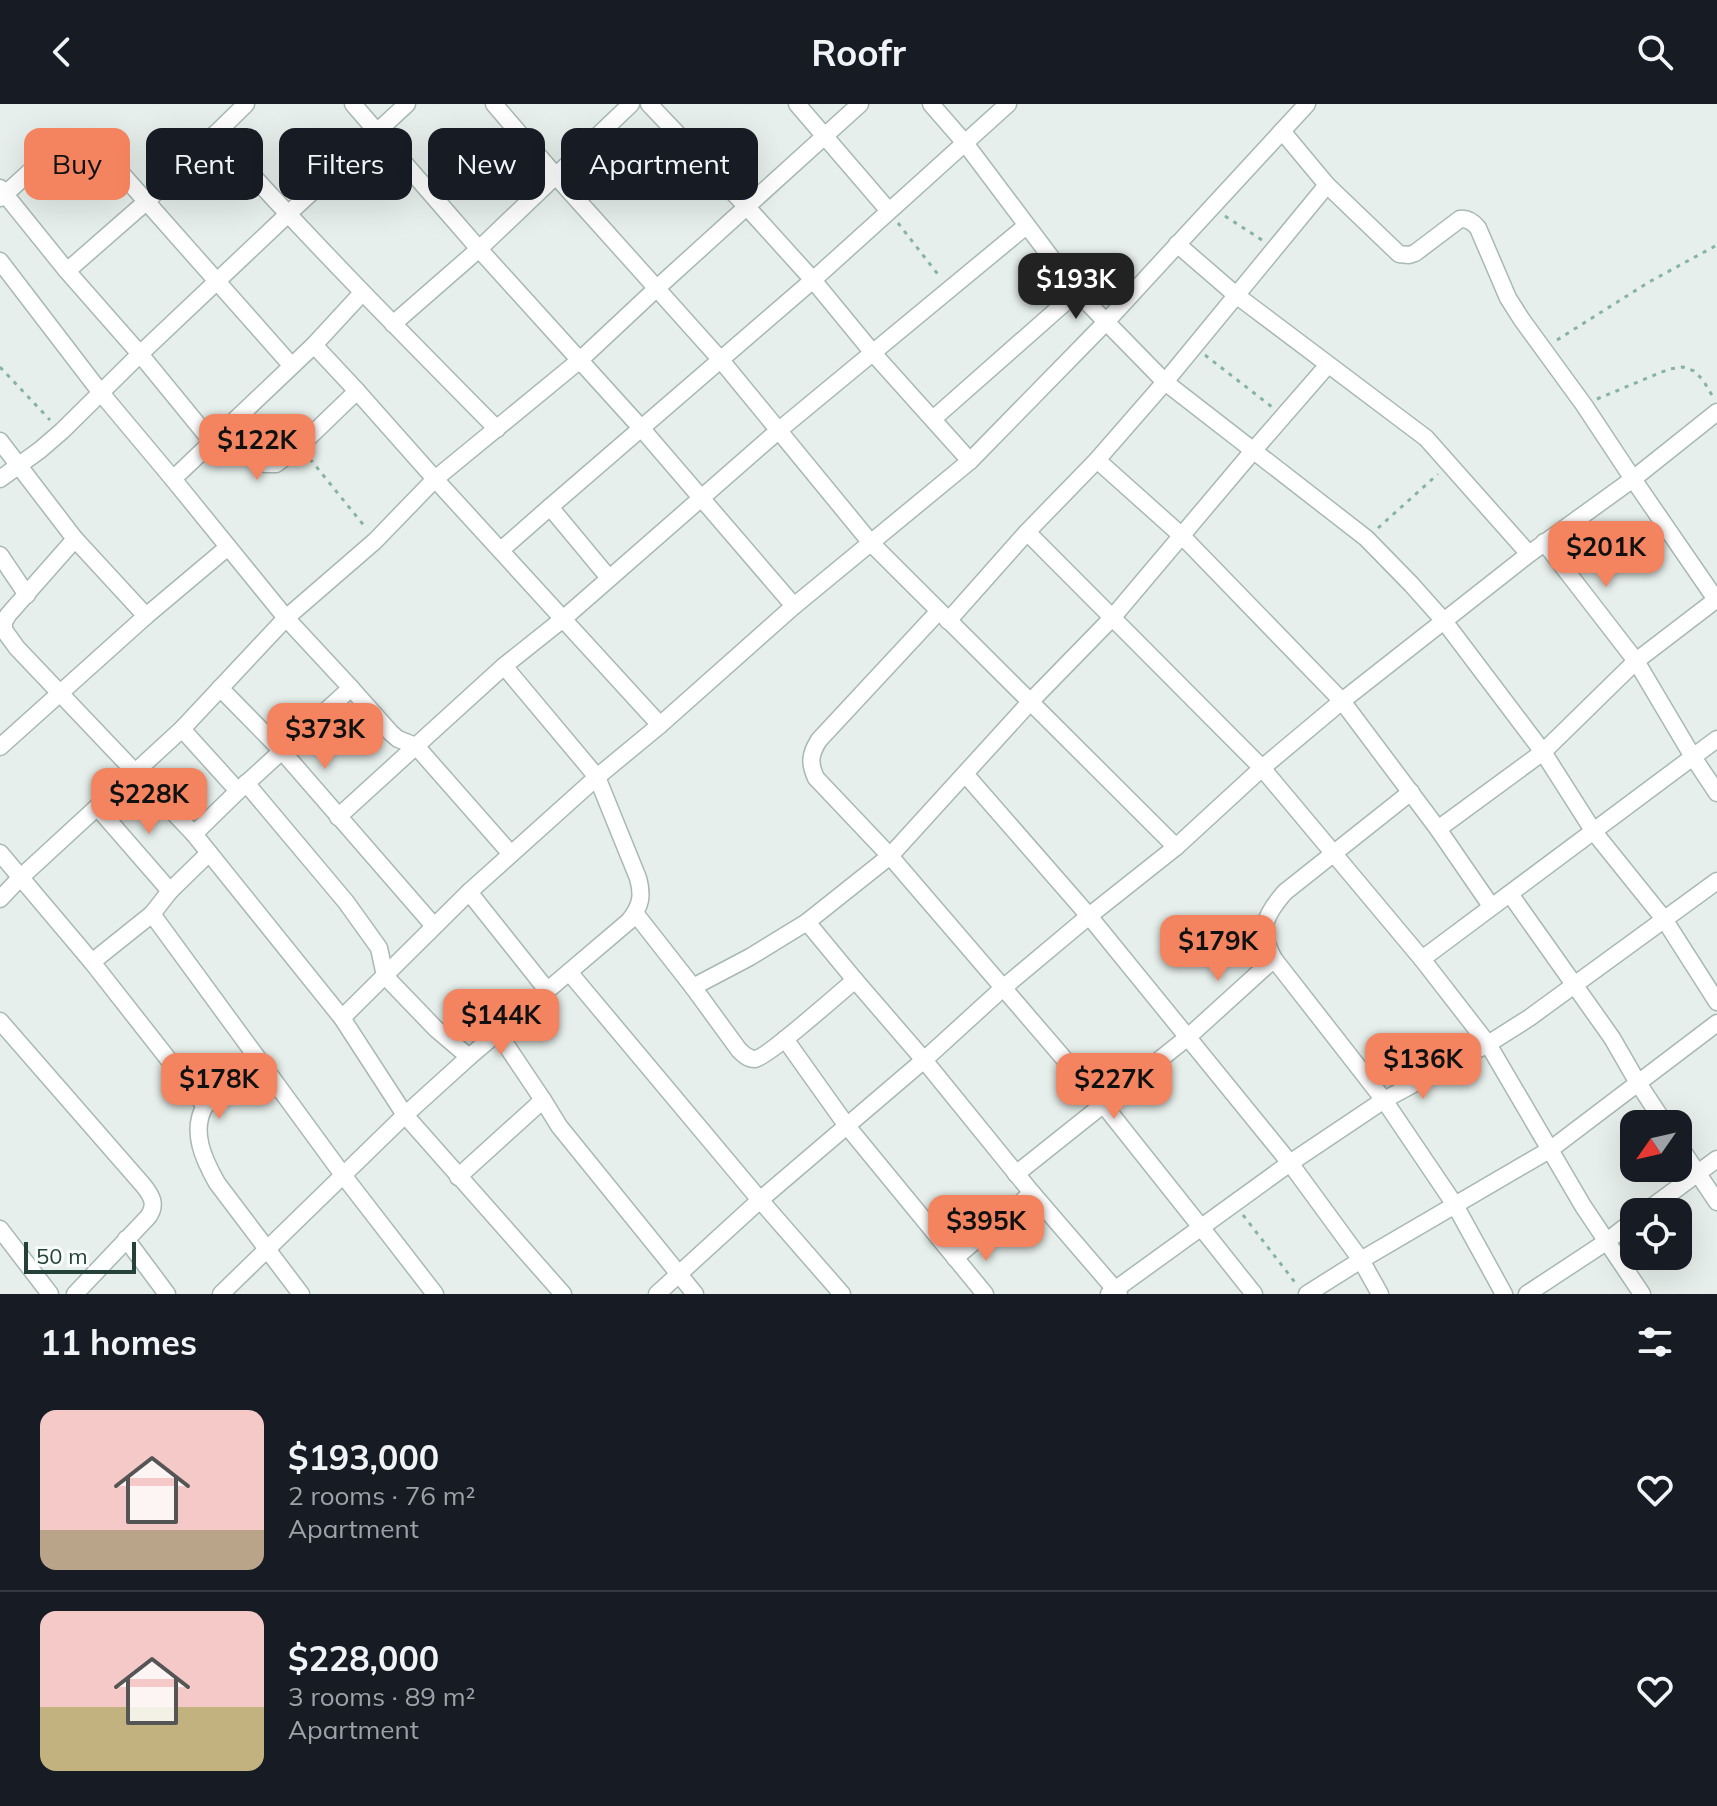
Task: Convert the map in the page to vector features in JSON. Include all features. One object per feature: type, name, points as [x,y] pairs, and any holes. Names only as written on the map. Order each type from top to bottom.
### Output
[{"type":"street","points":[[221,128],[246,104]]},
{"type":"street","points":[[353,104],[374,128]]},
{"type":"street","points":[[381,128],[407,104]]},
{"type":"street","points":[[494,104],[720,359],[871,543],[1176,847]]},
{"type":"street","points":[[393,324],[479,249],[631,104]]},
{"type":"street","points":[[649,104],[813,280],[873,353],[970,461]]},
{"type":"street","points":[[797,104],[889,211]]},
{"type":"street","points":[[0,899],[182,729],[286,618],[375,541],[435,479],[580,360],[860,104]]},
{"type":"street","points":[[931,104],[965,143],[1077,292],[1165,382],[1366,538],[1444,621],[1543,752],[1594,832],[1664,919],[1717,1002]]},
{"type":"street","points":[[501,550],[813,280],[1008,104]]},
{"type":"street","points":[[342,1018],[469,892],[597,777],[794,606],[970,461],[1106,322],[1307,104]]},
{"type":"street","points":[[1282,131],[1327,185],[1399,254],[1415,253],[1460,219],[1469,220],[1478,228],[1508,298],[1522,320],[1717,600],[1636,661],[1543,752],[1438,829]]},
{"type":"street","points":[[212,442],[2,193],[63,145],[87,140],[99,148],[291,365]]},
{"type":"street","points":[[412,172],[642,429],[794,606]]},
{"type":"street","points":[[1254,1294],[1103,1104],[890,856],[816,778],[810,758],[819,740],[1097,460],[1327,185]]},
{"type":"street","points":[[263,188],[497,429]]},
{"type":"street","points":[[0,479],[62,431],[303,200]]},
{"type":"street","points":[[67,271],[147,201]]},
{"type":"street","points":[[338,817],[504,666],[563,619],[778,431],[1026,226]]},
{"type":"street","points":[[1177,244],[1327,366],[1426,438],[1529,554]]},
{"type":"street","points":[[0,261],[101,393],[286,618],[391,733],[416,746],[511,854]]},
{"type":"street","points":[[933,419],[1077,292]]},
{"type":"street","points":[[173,479],[314,345],[362,293]]},
{"type":"street","points":[[314,345],[660,725]]},
{"type":"street","points":[[693,987],[807,922],[890,856],[1031,701],[1112,618],[1327,366]]},
{"type":"street","points":[[234,421],[265,464],[271,465],[282,461],[300,446],[357,391]]},
{"type":"street","points":[[657,1294],[1003,988],[1176,847],[1262,768],[1342,701],[1544,542],[1633,479],[1717,412]]},
{"type":"street","points":[[0,441],[75,539],[146,616]]},
{"type":"street","points":[[1097,460],[1182,536],[1342,701],[1491,906]]},
{"type":"street","points":[[550,507],[609,578]]},
{"type":"street","points":[[1027,532],[1262,768],[1422,959],[1488,1044],[1583,1206],[1642,1294]]},
{"type":"street","points":[[75,539],[8,615],[2,624],[7,635],[59,694],[194,834],[342,1018],[405,1115],[563,1294]]},
{"type":"street","points":[[1544,542],[1636,661],[1717,793]]},
{"type":"street","points":[[0,747],[228,547]]},
{"type":"street","points":[[0,555],[27,595]]},
{"type":"street","points":[[221,1294],[405,1115],[629,921],[640,906],[640,885],[597,777],[504,666]]},
{"type":"street","points":[[220,688],[282,751],[434,926]]},
{"type":"street","points":[[194,834],[351,688]]},
{"type":"street","points":[[182,729],[242,787],[346,902],[379,948],[385,976],[436,1029],[469,1057]]},
{"type":"street","points":[[1422,959],[1717,739]]},
{"type":"street","points":[[966,775],[1089,916],[1290,1163],[1361,1260],[1380,1294]]},
{"type":"street","points":[[1411,792],[1285,892],[1273,906],[1264,928],[1265,944],[1384,1100],[1455,1205],[1504,1294]]},
{"type":"street","points":[[97,807],[170,891]]},
{"type":"street","points":[[0,853],[92,962],[205,1106]]},
{"type":"street","points":[[92,962],[152,914],[170,891],[209,853]]},
{"type":"street","points":[[807,922],[1114,1293],[1290,1163],[1384,1100],[1488,1044],[1574,986],[1717,881]]},
{"type":"street","points":[[469,892],[547,990]]},
{"type":"street","points":[[1510,894],[1612,1038],[1656,1110]]},
{"type":"street","points":[[635,913],[746,1057],[761,1057],[855,980]]},
{"type":"street","points":[[152,914],[343,1175],[435,1294]]},
{"type":"street","points":[[1016,1174],[1188,1037],[1274,959]]},
{"type":"street","points":[[569,972],[842,1294]]},
{"type":"street","points":[[0,1021],[151,1195],[154,1203],[153,1211],[75,1294]]},
{"type":"street","points":[[1306,1294],[1551,1149],[1717,1023]]},
{"type":"street","points":[[498,1033],[559,1126],[695,1294]]},
{"type":"street","points":[[785,1039],[847,1126],[985,1294]]},
{"type":"street","points":[[256,1056],[205,1106],[198,1126],[202,1150],[222,1190],[301,1294]]},
{"type":"street","points":[[458,1177],[543,1100]]},
{"type":"street","points":[[1663,1198],[1717,1159]]},
{"type":"street","points":[[1692,1166],[1717,1202]]},
{"type":"street","points":[[955,1258],[1032,1193]]},
{"type":"street","points":[[0,1229],[50,1294]]},
{"type":"street","points":[[1527,1294],[1620,1231]]},
{"type":"street","points":[[126,1239],[167,1294]]},
{"type":"path","points":[[1211,208],[1276,249]]},
{"type":"path","points":[[889,211],[949,289]]},
{"type":"path","points":[[1544,349],[1649,282],[1717,245]]},
{"type":"path","points":[[1193,346],[1284,417]]},
{"type":"path","points":[[0,367],[62,431]]},
{"type":"path","points":[[1584,405],[1669,369],[1683,367],[1694,371],[1703,380],[1717,404]]},
{"type":"path","points":[[300,446],[375,541]]},
{"type":"path","points":[[1366,538],[1450,464]]},
{"type":"path","points":[[1234,1203],[1306,1294]]}]
